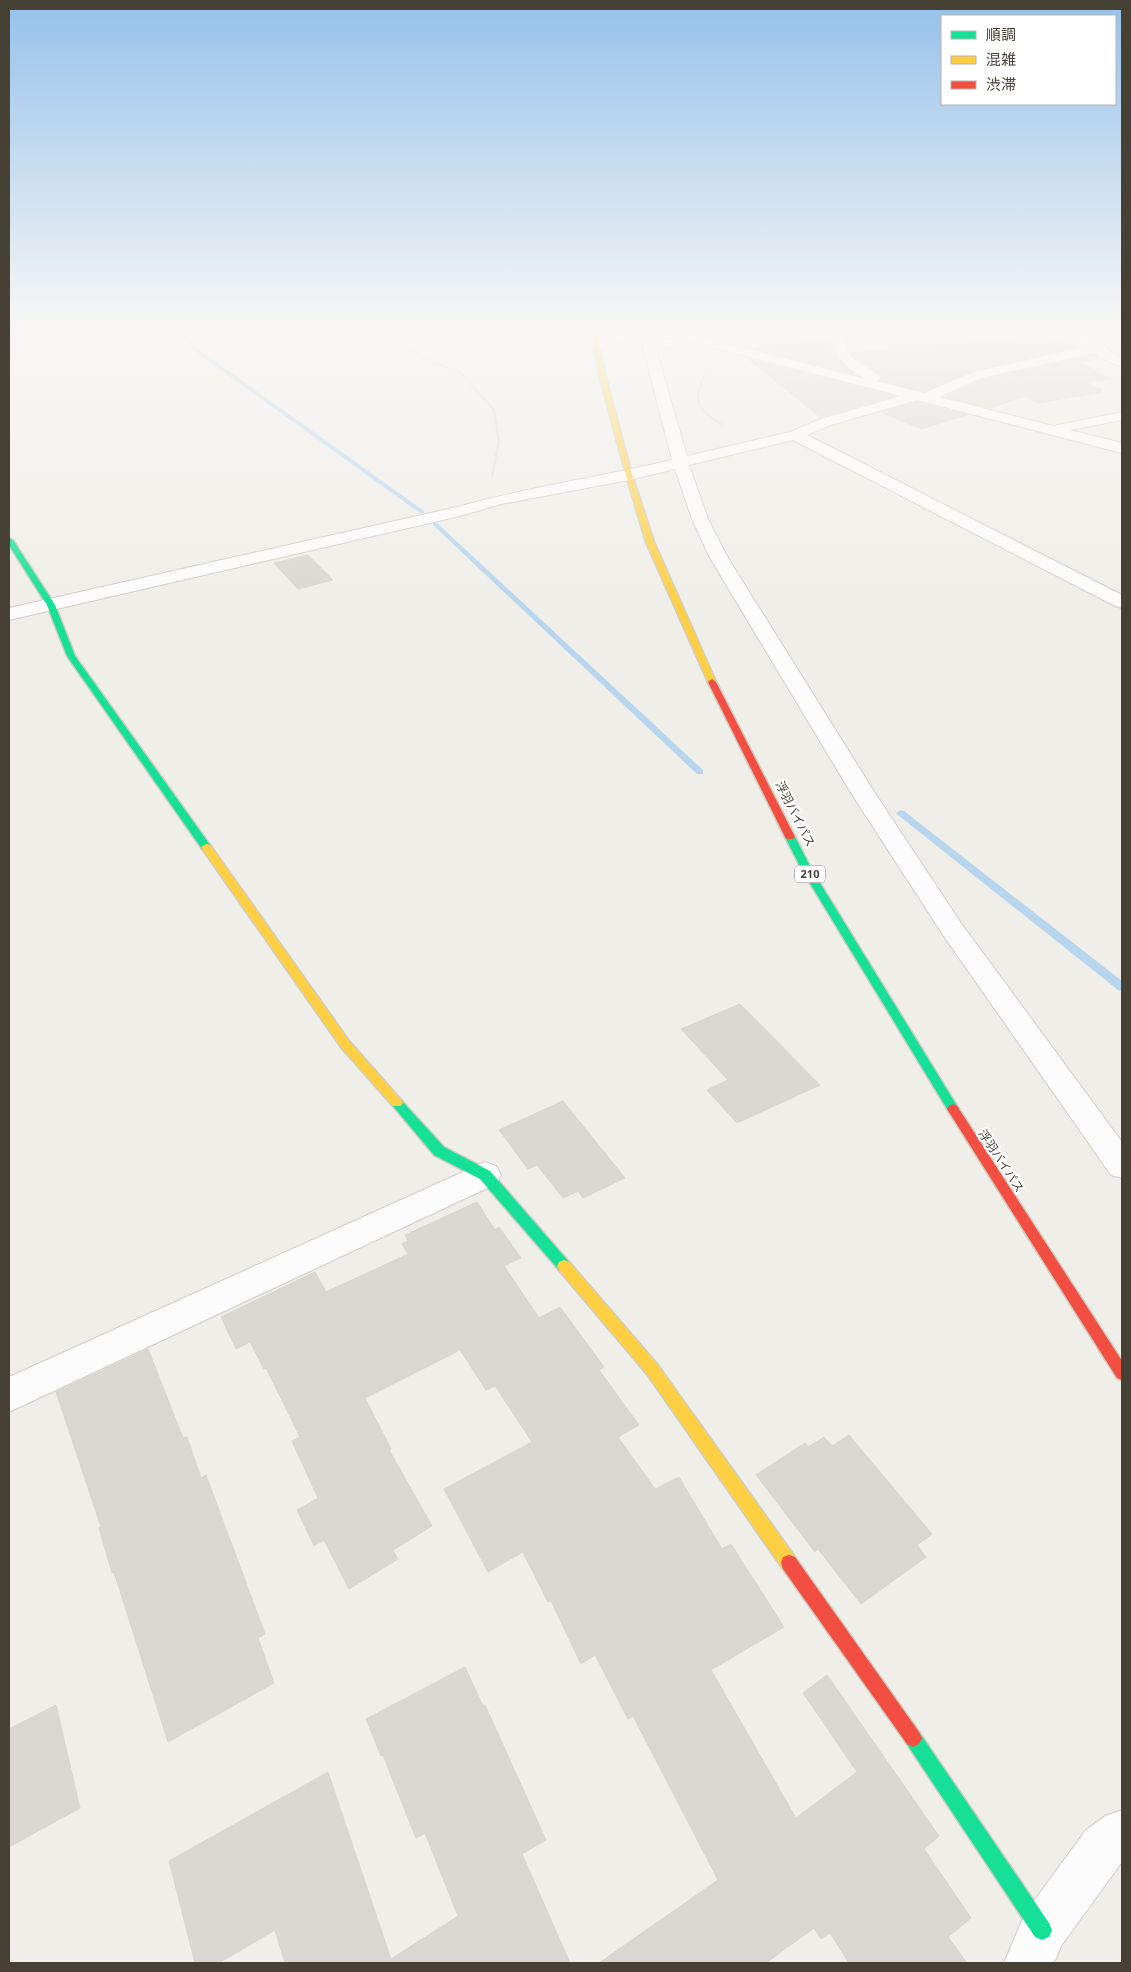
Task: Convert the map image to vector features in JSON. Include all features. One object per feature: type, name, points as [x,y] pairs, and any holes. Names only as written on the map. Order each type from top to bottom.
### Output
[{"type":"main road","name":"浮羽バイパス","points":[[614,421],[628,475],[650,542],[710,676],[807,870],[981,1156],[1122,1373]]},
{"type":"main road","points":[[9,540],[51,604],[71,656],[345,1044],[439,1151],[485,1175],[652,1369],[924,1754],[1036,1947]]},
{"type":"street","points":[[669,421],[700,519],[719,558],[863,793],[952,929],[1122,1166]]},
{"type":"street","points":[[9,614],[460,511],[499,500],[681,463],[795,435],[830,421]]},
{"type":"street","points":[[1015,421],[1122,448]]},
{"type":"street","points":[[1050,430],[1096,421]]},
{"type":"street","points":[[795,435],[1122,602]]},
{"type":"street","points":[[9,1395],[485,1175]]},
{"type":"street","points":[[1036,1947],[1103,1847],[1122,1833]]},
{"type":"path","points":[[496,421],[499,442],[491,482],[499,500]]},
{"type":"path","points":[[716,421],[731,431],[729,438],[733,450]]},
{"type":"building","points":[[902,421],[947,421],[921,429]]},
{"type":"building","points":[[308,555],[333,580],[298,589],[274,563]]},
{"type":"building","points":[[740,1004],[820,1085],[737,1123],[707,1090],[728,1080],[681,1029]]},
{"type":"building","points":[[563,1101],[625,1178],[583,1198],[578,1191],[563,1198],[537,1165],[528,1169],[499,1130]]},
{"type":"building","points":[[477,1202],[495,1230],[499,1227],[521,1258],[504,1266],[539,1318],[560,1307],[604,1367],[599,1370],[639,1425],[618,1437],[655,1489],[679,1477],[722,1549],[731,1544],[784,1627],[711,1670],[796,1818],[857,1772],[803,1693],[827,1675],[939,1836],[924,1849],[971,1918],[948,1937],[967,1963],[849,1963],[830,1933],[821,1939],[814,1928],[766,1963],[599,1963],[718,1880],[633,1716],[628,1719],[595,1655],[581,1664],[551,1601],[548,1602],[523,1552],[488,1572],[444,1489],[532,1442],[495,1386],[486,1390],[460,1350],[365,1398],[391,1449],[389,1450],[432,1526],[393,1550],[398,1559],[349,1589],[324,1540],[314,1546],[297,1510],[318,1498],[292,1441],[300,1437],[266,1368],[264,1369],[250,1342],[236,1349],[221,1317],[315,1272],[326,1292],[408,1254],[402,1244],[408,1241],[405,1235]]},
{"type":"building","points":[[148,1349],[183,1438],[187,1437],[201,1478],[206,1475],[265,1634],[258,1638],[274,1683],[168,1742],[114,1572],[112,1573],[99,1528],[101,1527],[56,1392]]},
{"type":"building","points":[[849,1435],[932,1534],[917,1545],[926,1557],[861,1604],[818,1549],[815,1552],[756,1475],[805,1443],[808,1447],[824,1437],[832,1446]]},
{"type":"building","points":[[465,1667],[483,1706],[485,1705],[546,1840],[522,1854],[570,1963],[285,1963],[275,1930],[219,1963],[195,1963],[169,1861],[328,1772],[391,1959],[458,1916],[425,1833],[416,1838],[383,1755],[381,1756],[366,1719]]},
{"type":"building","points":[[56,1705],[80,1808],[9,1847],[9,1729]]},
{"type":"waterway","points":[[295,421],[422,512]]},
{"type":"waterway","points":[[435,524],[700,772]]},
{"type":"waterway","points":[[901,813],[1122,987]]},
{"type":"traffic: fast","points":[[9,540],[51,605],[71,656],[206,847]]},
{"type":"traffic: fast","points":[[790,837],[807,870],[953,1109]]},
{"type":"traffic: fast","points":[[397,1103],[439,1151],[485,1175],[564,1266]]},
{"type":"traffic: fast","points":[[913,1738],[1042,1930]]},
{"type":"traffic: slow","points":[[614,421],[650,542],[712,682]]},
{"type":"traffic: slow","points":[[206,847],[345,1044],[397,1103]]},
{"type":"traffic: slow","points":[[564,1266],[652,1369],[789,1563]]},
{"type":"traffic: jam","points":[[712,682],[790,837]]},
{"type":"traffic: jam","points":[[953,1109],[1122,1373]]},
{"type":"traffic: jam","points":[[789,1563],[913,1738]]}]
